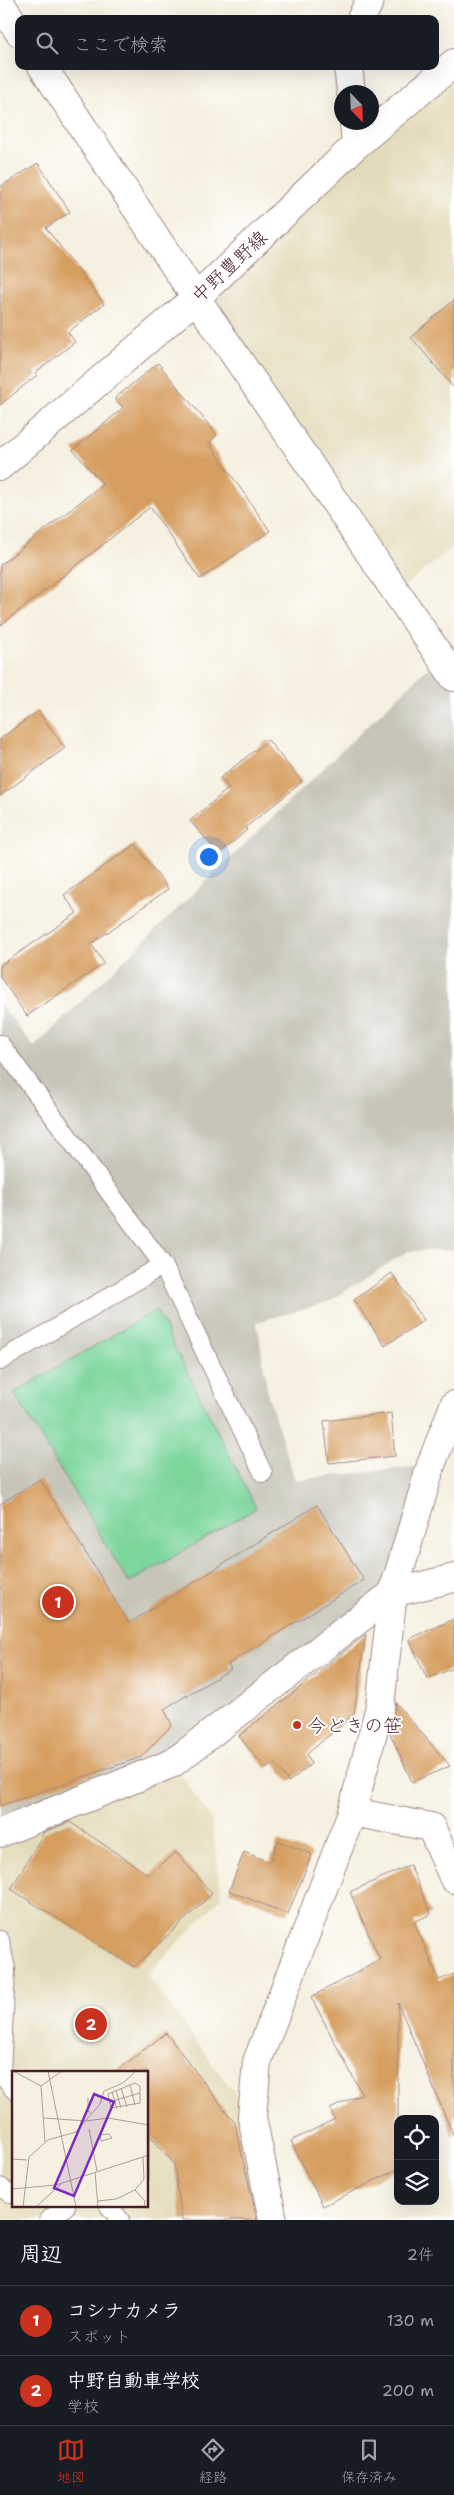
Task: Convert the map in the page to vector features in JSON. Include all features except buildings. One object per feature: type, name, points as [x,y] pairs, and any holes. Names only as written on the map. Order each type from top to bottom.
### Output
[{"type":"street","points":[[363,15],[370,0]]},
{"type":"street","points":[[0,4],[15,26]]},
{"type":"street","name":"中野豊野線","points":[[0,466],[196,298],[355,134],[454,63]]},
{"type":"street","points":[[45,70],[196,298],[454,677]]},
{"type":"street","points":[[348,70],[350,85]]},
{"type":"street","points":[[273,2220],[252,2117],[257,2062],[352,1812],[380,1706],[393,1593],[431,1465],[454,1405]]},
{"type":"street","points":[[0,1833],[173,1763],[393,1593],[454,1578]]},
{"type":"street","points":[[352,1812],[431,1827],[454,1879]]},
{"type":"lane","points":[[0,1044],[163,1265],[263,1473]]},
{"type":"lane","points":[[0,1362],[163,1265]]},
{"type":"lane","points":[[0,1940],[6,1969],[0,2074],[12,2088]]},
{"type":"lane","points":[[0,2188],[9,2193],[12,2192]]},
{"type":"lane","points":[[49,2220],[64,2208]]},
{"type":"lane","points":[[111,2208],[120,2220]]},
{"type":"shaded area","points":[[454,63],[454,546],[396,593],[196,298]]},
{"type":"shaded area","points":[[440,656],[454,677],[454,1250],[408,1251],[328,1302],[257,1322],[268,1396],[295,1480],[431,1465],[393,1593],[173,1763],[0,1833],[0,1004],[34,1047]]},
{"type":"shaded area","points":[[173,1763],[211,1819],[222,1897],[147,1975],[252,2117],[273,2220],[0,2220],[0,1833]]},
{"type":"green space","points":[[156,1310],[256,1508],[129,1583],[14,1393]]},
{"type":"place","name":"コシナカメラ","points":[[58,1602]]},
{"type":"place","name":"今どきの笹","points":[[297,1725]]},
{"type":"place","name":"中野自動車学校","points":[[91,2024]]}]
